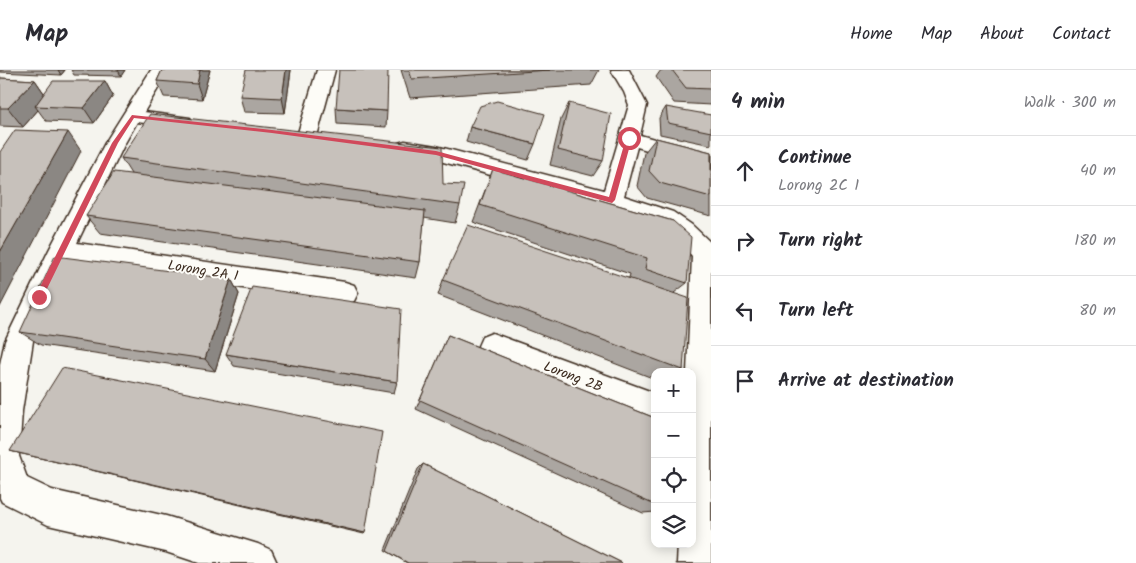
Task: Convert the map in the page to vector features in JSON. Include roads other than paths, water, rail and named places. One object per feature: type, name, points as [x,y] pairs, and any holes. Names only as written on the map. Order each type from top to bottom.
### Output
[{"type":"street","points":[[160,70],[115,143],[61,250],[20,341],[6,410],[2,456],[14,490],[48,507],[166,534],[258,563]]},
{"type":"street","points":[[308,136],[326,70]]},
{"type":"street","points":[[612,200],[638,105],[620,70]]},
{"type":"street","points":[[132,116],[206,124]]},
{"type":"street","points":[[629,138],[711,162]]},
{"type":"street","points":[[381,145],[436,153],[612,200],[665,218],[684,231],[706,253],[696,423]]},
{"type":"street","name":"Lorong 2A 1","points":[[61,250],[345,293]]},
{"type":"street","name":"Lorong 2B","points":[[492,346],[651,406]]},
{"type":"street","points":[[696,458],[696,563]]}]
